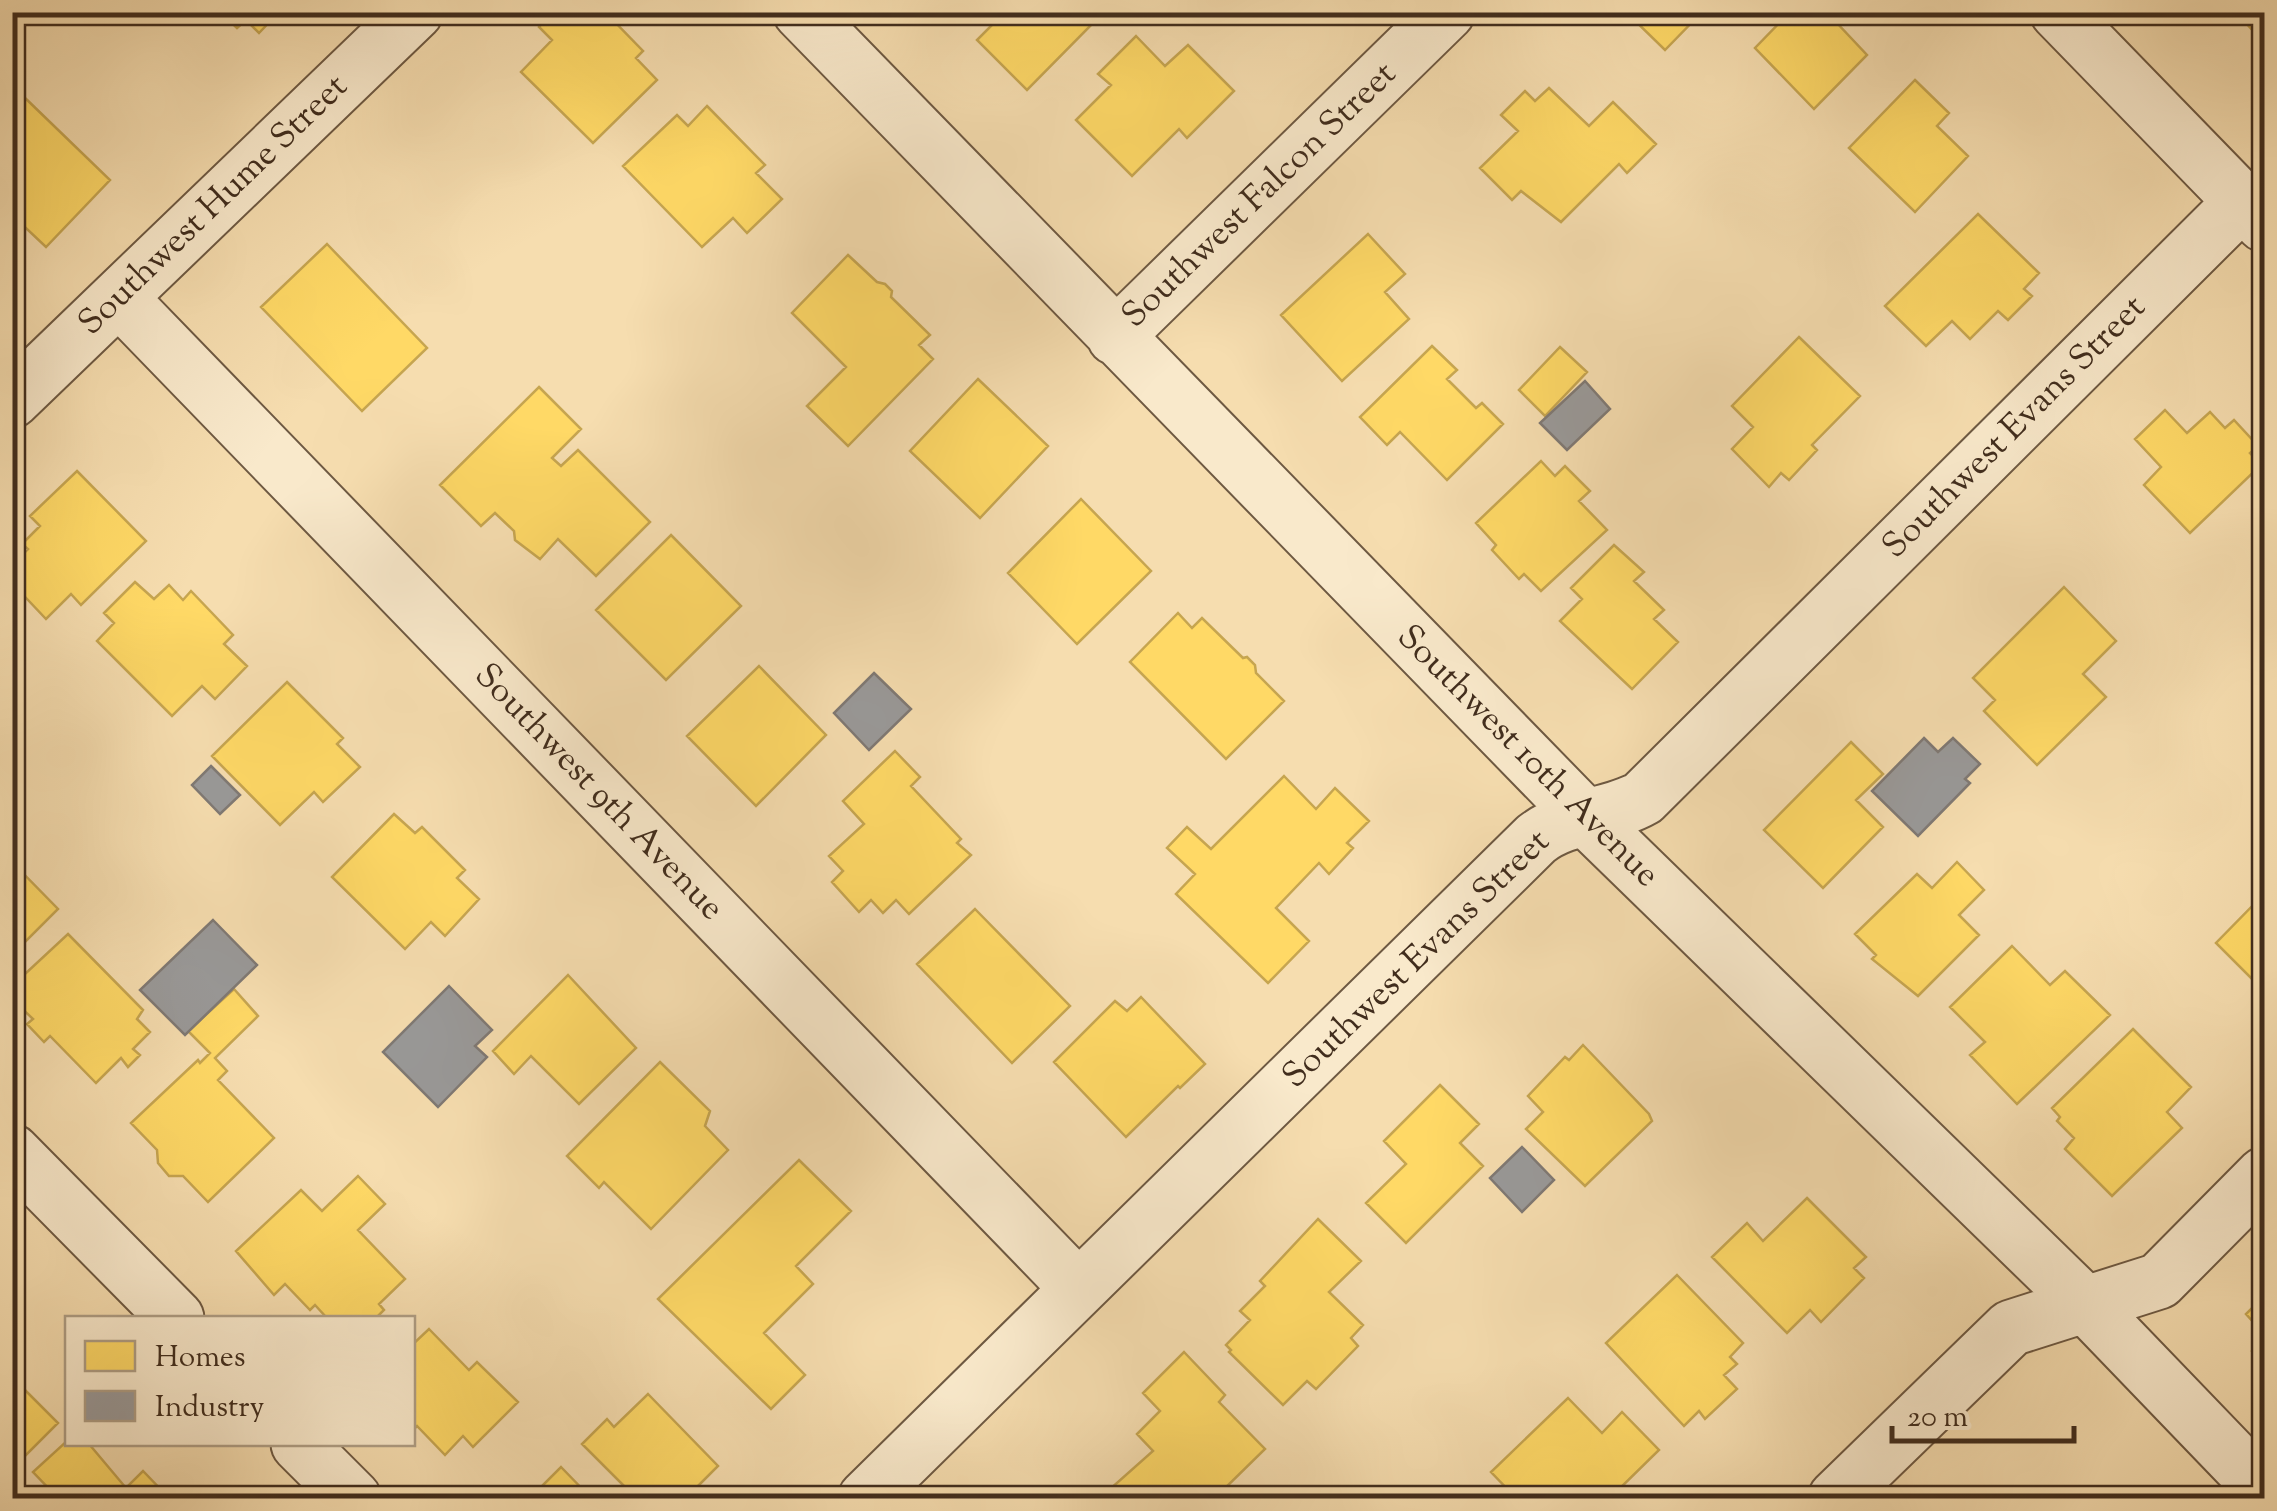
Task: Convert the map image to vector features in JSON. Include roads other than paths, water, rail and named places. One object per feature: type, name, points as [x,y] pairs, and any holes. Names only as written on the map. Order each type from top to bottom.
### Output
[{"type":"street","name":"Southwest Hume Street","points":[[17,386],[119,298],[415,12]]},
{"type":"street","name":"Southwest 10th Avenue","points":[[801,12],[1587,820],[2086,1305],[2264,1490]]},
{"type":"street","name":"Southwest Falcon Street","points":[[1116,337],[1447,12]]},
{"type":"street","points":[[2058,12],[2253,213]]},
{"type":"street","name":"Southwest Evans Street","points":[[866,1498],[1536,838],[1550,828],[1587,820],[1644,798],[2253,213]]},
{"type":"street","name":"Southwest 9th Avenue","points":[[119,298],[1078,1288]]},
{"type":"street","points":[[12,1152],[174,1316]]},
{"type":"street","points":[[1836,1498],[2011,1328],[2159,1281],[2264,1175]]},
{"type":"street","points":[[301,1446],[353,1498]]}]
